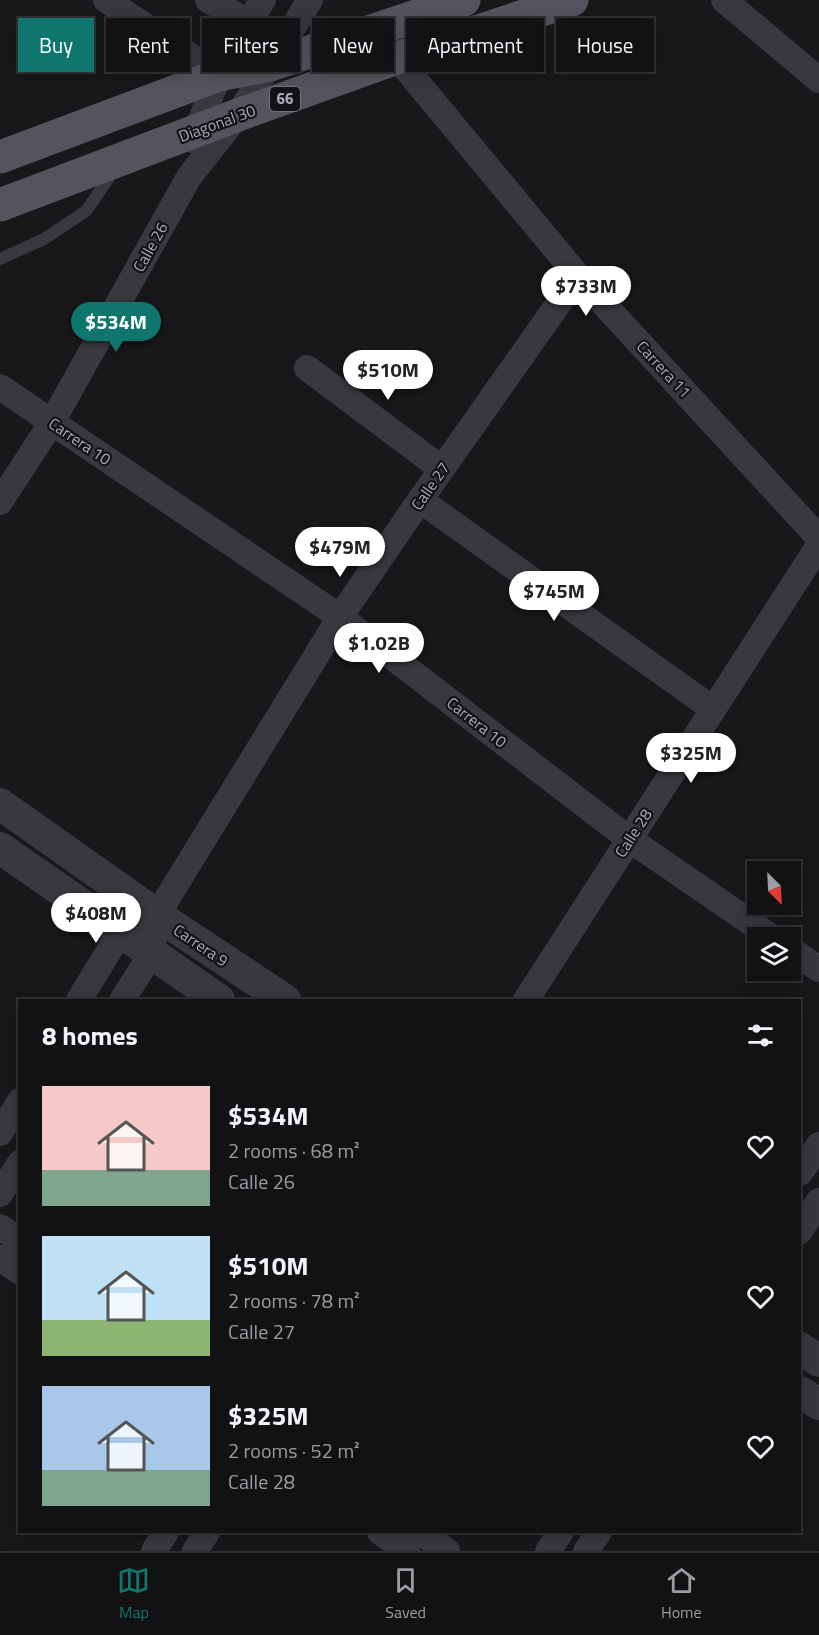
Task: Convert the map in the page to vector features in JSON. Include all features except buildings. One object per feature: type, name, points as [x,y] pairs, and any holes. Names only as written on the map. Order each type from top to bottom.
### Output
[{"type":"main road","name":"66","points":[[300,46],[464,0]]},
{"type":"main road","name":"Diagonal 30","points":[[0,205],[196,130],[397,58],[572,0]]},
{"type":"main road","name":"66","points":[[0,156],[227,72]]},
{"type":"street","points":[[106,0],[219,75]]},
{"type":"street","points":[[208,0],[241,18]]},
{"type":"street","name":"Calle 26","points":[[251,18],[263,0]]},
{"type":"street","name":"Calle 26","points":[[299,18],[310,0]]},
{"type":"street","points":[[724,0],[819,80]]},
{"type":"street","name":"Carrera 11","points":[[397,58],[578,276],[819,538]]},
{"type":"street","name":"Calle 26","points":[[189,177],[196,130],[221,72]]},
{"type":"street","name":"Calle 26","points":[[0,502],[52,422],[189,177],[238,115],[265,72]]},
{"type":"street","name":"Calle 27","points":[[123,999],[152,953],[157,915],[340,617],[578,276]]},
{"type":"street","points":[[308,368],[442,469]]},
{"type":"street","name":"Carrera 10","points":[[0,387],[340,617],[629,839],[757,927]]},
{"type":"street","points":[[420,500],[713,709]]},
{"type":"street","name":"Calle 28","points":[[527,999],[819,545]]},
{"type":"street","name":"Carrera 9","points":[[0,804],[157,915],[283,999]]},
{"type":"street","points":[[0,848],[218,999]]},
{"type":"street","points":[[81,999],[121,932],[157,915]]},
{"type":"street","points":[[801,957],[819,969]]},
{"type":"street","points":[[0,1133],[18,1104]]},
{"type":"street","points":[[801,1171],[819,1144]]},
{"type":"street","points":[[0,1194],[18,1166]]},
{"type":"street","points":[[801,1229],[819,1201]]},
{"type":"street","points":[[0,1227],[18,1240]]},
{"type":"street","points":[[0,1258],[18,1271]]},
{"type":"street","points":[[801,1349],[819,1361]]},
{"type":"street","points":[[801,1393],[819,1404]]},
{"type":"street","points":[[154,1551],[165,1533]]},
{"type":"street","points":[[195,1551],[206,1533]]},
{"type":"street","points":[[381,1533],[407,1551]]},
{"type":"street","points":[[421,1533],[447,1551]]},
{"type":"street","points":[[548,1551],[560,1533]]},
{"type":"street","points":[[586,1551],[598,1533]]},
{"type":"lane","points":[[0,259],[44,239],[86,211],[123,158]]}]
